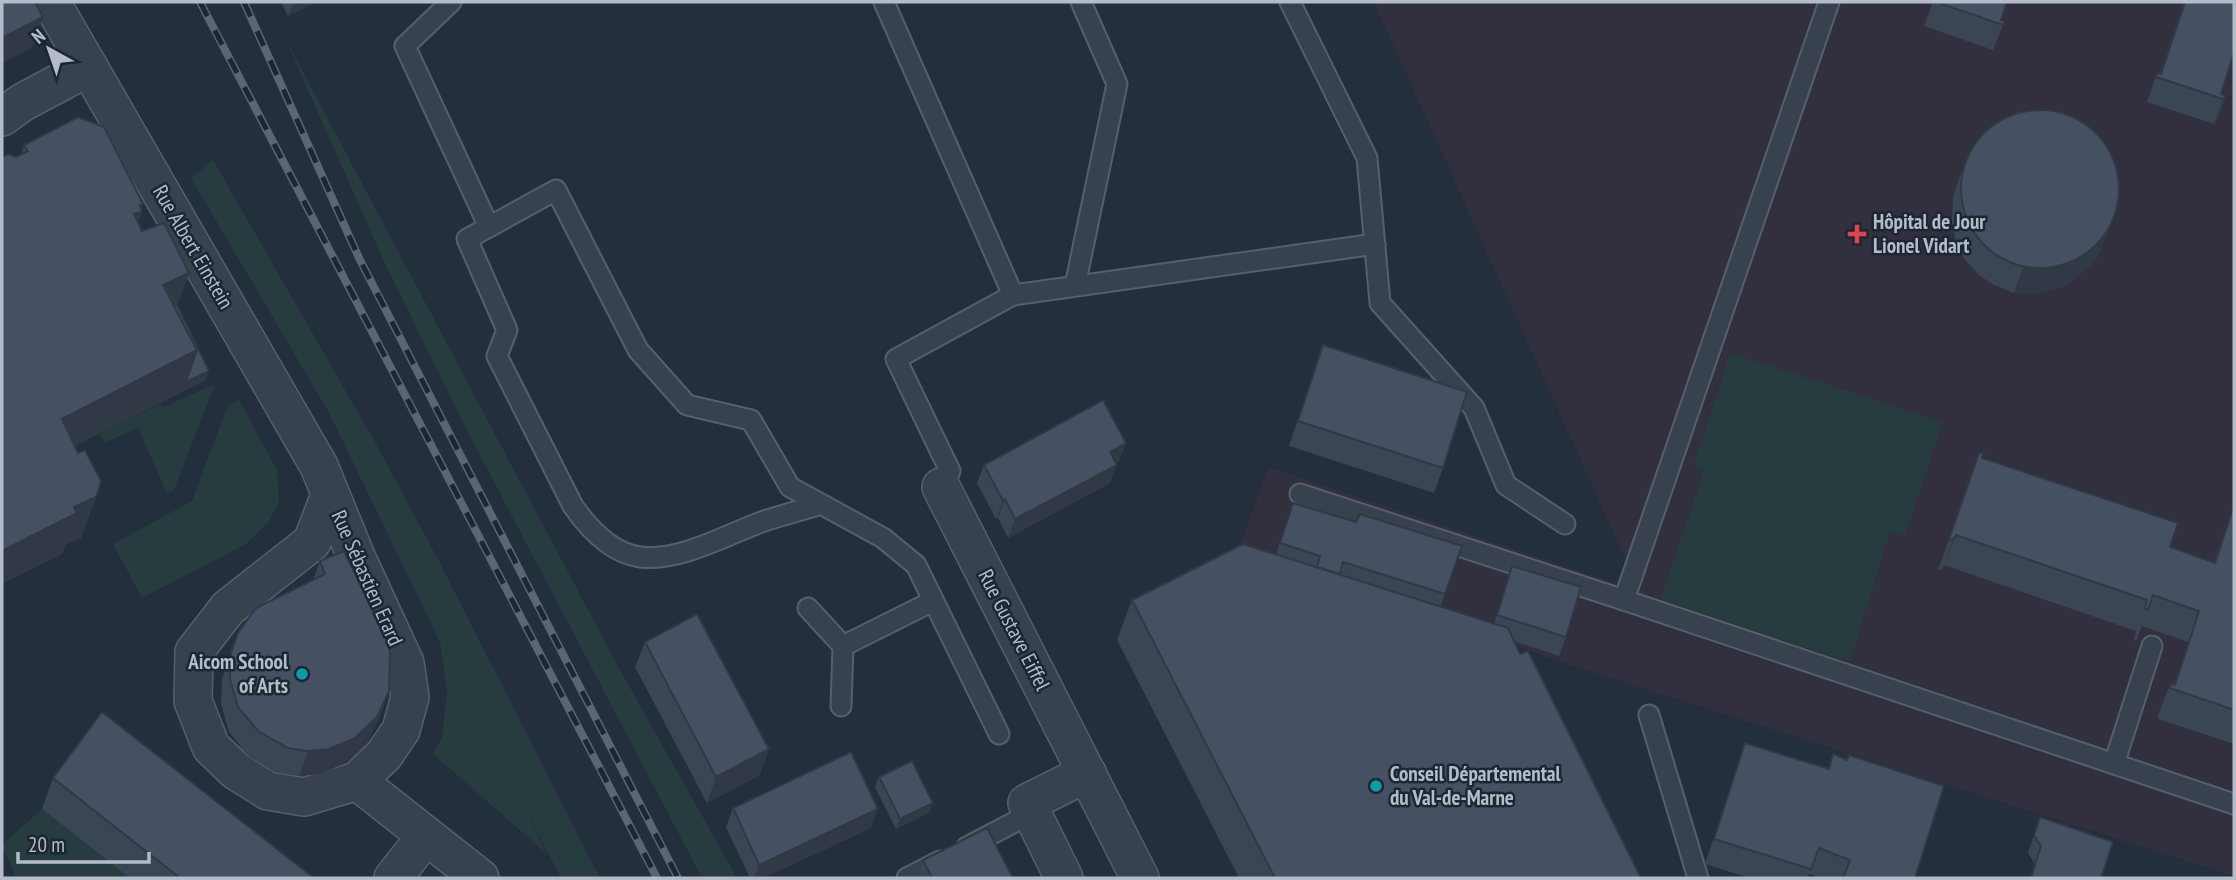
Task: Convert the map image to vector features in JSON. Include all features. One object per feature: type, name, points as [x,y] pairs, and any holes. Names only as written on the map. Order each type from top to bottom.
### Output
[{"type":"street","name":"Rue Albert Einstein","points":[[51,2],[319,467],[330,495]]},
{"type":"street","points":[[2,117],[23,102],[89,67]]},
{"type":"street","name":"Rue Gustave Eiffel","points":[[942,487],[1140,878]]},
{"type":"street","name":"Rue Sébastien Erard","points":[[330,495],[405,663],[410,697],[401,730],[384,755],[357,781],[304,797],[268,791],[236,771],[211,747],[193,701],[194,652],[228,608],[312,542],[330,495]]},
{"type":"street","points":[[1064,878],[1027,803],[1087,773]]},
{"type":"street","points":[[357,781],[480,878]]},
{"type":"street","points":[[393,878],[426,836]]},
{"type":"lane","points":[[451,2],[405,46],[489,227]]},
{"type":"lane","points":[[884,2],[1013,295]]},
{"type":"lane","points":[[1075,286],[1117,84],[1081,2]]},
{"type":"lane","points":[[1290,2],[1367,158],[1380,303],[1474,408],[1506,485],[1565,524]]},
{"type":"lane","points":[[1624,600],[1829,2]]},
{"type":"lane","points":[[821,504],[666,556],[641,557],[622,552],[606,541],[586,525],[573,506],[497,356],[507,330],[467,239],[556,190],[638,351],[687,405],[751,420],[790,487],[821,504],[883,538],[916,565],[999,734]]},
{"type":"lane","points":[[942,487],[950,471],[896,359],[1013,295],[1375,244]]},
{"type":"lane","points":[[1300,494],[2234,804]]},
{"type":"lane","points":[[843,646],[933,601]]},
{"type":"lane","points":[[808,608],[843,646],[841,706]]},
{"type":"lane","points":[[2114,764],[2152,646]]},
{"type":"lane","points":[[1649,715],[1698,878]]},
{"type":"lane","points":[[907,878],[1032,813]]},
{"type":"shaded area","name":"Hôpital de Jour Lionel Vidart","points":[[1374,2],[2234,2],[2234,876],[1586,670],[1237,553],[1269,467],[1618,584],[1627,562]]},
{"type":"green space","points":[[284,36],[620,670],[737,878],[702,878],[470,436],[385,264]]},
{"type":"green space","points":[[213,160],[375,442],[441,565],[600,878],[561,878],[520,798],[547,854],[433,754],[442,738],[447,691],[440,642],[328,411],[191,178]]},
{"type":"green space","points":[[1730,353],[1943,422],[1905,536],[1890,531],[1850,662],[1661,599],[1704,471],[1693,466]]},
{"type":"green space","points":[[215,384],[174,490],[167,494],[138,428],[104,443],[99,434],[160,404],[164,407]]},
{"type":"green space","points":[[239,400],[277,470],[279,501],[269,522],[246,544],[142,598],[113,544],[192,501],[228,405]]},
{"type":"green space","points":[[42,809],[128,876],[16,878],[2,845]]},
{"type":"building","points":[[2,2],[35,2],[43,17],[2,38]]},
{"type":"building","points":[[1936,2],[2007,2],[2001,20],[2003,25]]},
{"type":"building","points":[[2185,2],[2234,2],[2234,53],[2221,94],[2226,96],[2223,99],[2156,77],[2157,73],[2161,74]]},
{"type":"building","points":[[2040,110],[2070,116],[2096,133],[2113,159],[2119,189],[2113,219],[2096,245],[2070,262],[2040,268],[2010,262],[1984,245],[1967,219],[1961,189],[1967,159],[1984,133],[2010,116]]},
{"type":"building","points":[[78,117],[104,127],[143,204],[140,205],[142,212],[134,214],[142,231],[164,223],[189,273],[163,285],[197,350],[62,419],[78,453],[85,450],[101,481],[96,497],[74,507],[77,513],[2,551],[2,157],[8,154],[16,157],[28,151],[24,145]]},
{"type":"building","points":[[177,305],[209,371],[186,382],[197,350],[174,306]]},
{"type":"building","points":[[1323,345],[1467,392],[1443,468],[1298,421]]},
{"type":"building","points":[[1103,400],[1126,443],[1110,452],[1117,465],[1015,519],[984,465]]},
{"type":"building","points":[[1979,453],[1984,453],[1982,458],[2178,523],[2170,547],[2215,563],[2234,505],[2234,710],[2170,688],[2170,684],[2175,685],[2199,611],[2153,595],[2148,610],[2145,609],[2147,600],[1956,535],[1953,540],[1949,539]]},
{"type":"building","points":[[1293,503],[1356,522],[1360,514],[1462,546],[1445,594],[1343,562],[1340,574],[1317,567],[1320,556],[1280,543]]},
{"type":"building","name":"Conseil Départemental du Val-de-Marne","points":[[1243,544],[1508,628],[1520,654],[1528,651],[1641,878],[1275,878],[1132,600]]},
{"type":"building","name":"Aicom School of Arts","points":[[344,551],[387,640],[390,652],[389,691],[377,717],[355,738],[329,749],[308,751],[288,748],[258,731],[238,707],[230,679],[231,653],[238,633],[256,608],[325,574],[320,561]]},
{"type":"building","points":[[1512,566],[1581,587],[1566,637],[1497,615]]},
{"type":"building","points":[[697,614],[769,749],[716,777],[645,642]]},
{"type":"building","points":[[102,712],[314,878],[180,878],[53,778]]},
{"type":"building","points":[[1745,743],[1829,769],[1833,754],[1847,760],[1849,755],[1944,786],[1915,878],[1843,878],[1850,860],[1819,848],[1811,869],[1714,839]]},
{"type":"building","points":[[851,752],[878,809],[759,865],[733,808]]},
{"type":"building","points":[[912,761],[933,803],[900,819],[879,777]]},
{"type":"building","points":[[2040,817],[2113,842],[2101,878],[2031,878],[2041,846],[2034,835]]},
{"type":"building","points":[[987,828],[1013,878],[932,878],[923,860]]},
{"type":"railway","points":[[200,2],[657,878]]},
{"type":"railway","points":[[244,2],[359,258],[678,878]]},
{"type":"place","name":"Hôpital de Jour Lionel Vidart","points":[[1857,234]]},
{"type":"place","name":"Aicom School of Arts","points":[[302,674]]},
{"type":"place","name":"Conseil Départemental du Val-de-Marne","points":[[1376,786]]}]
